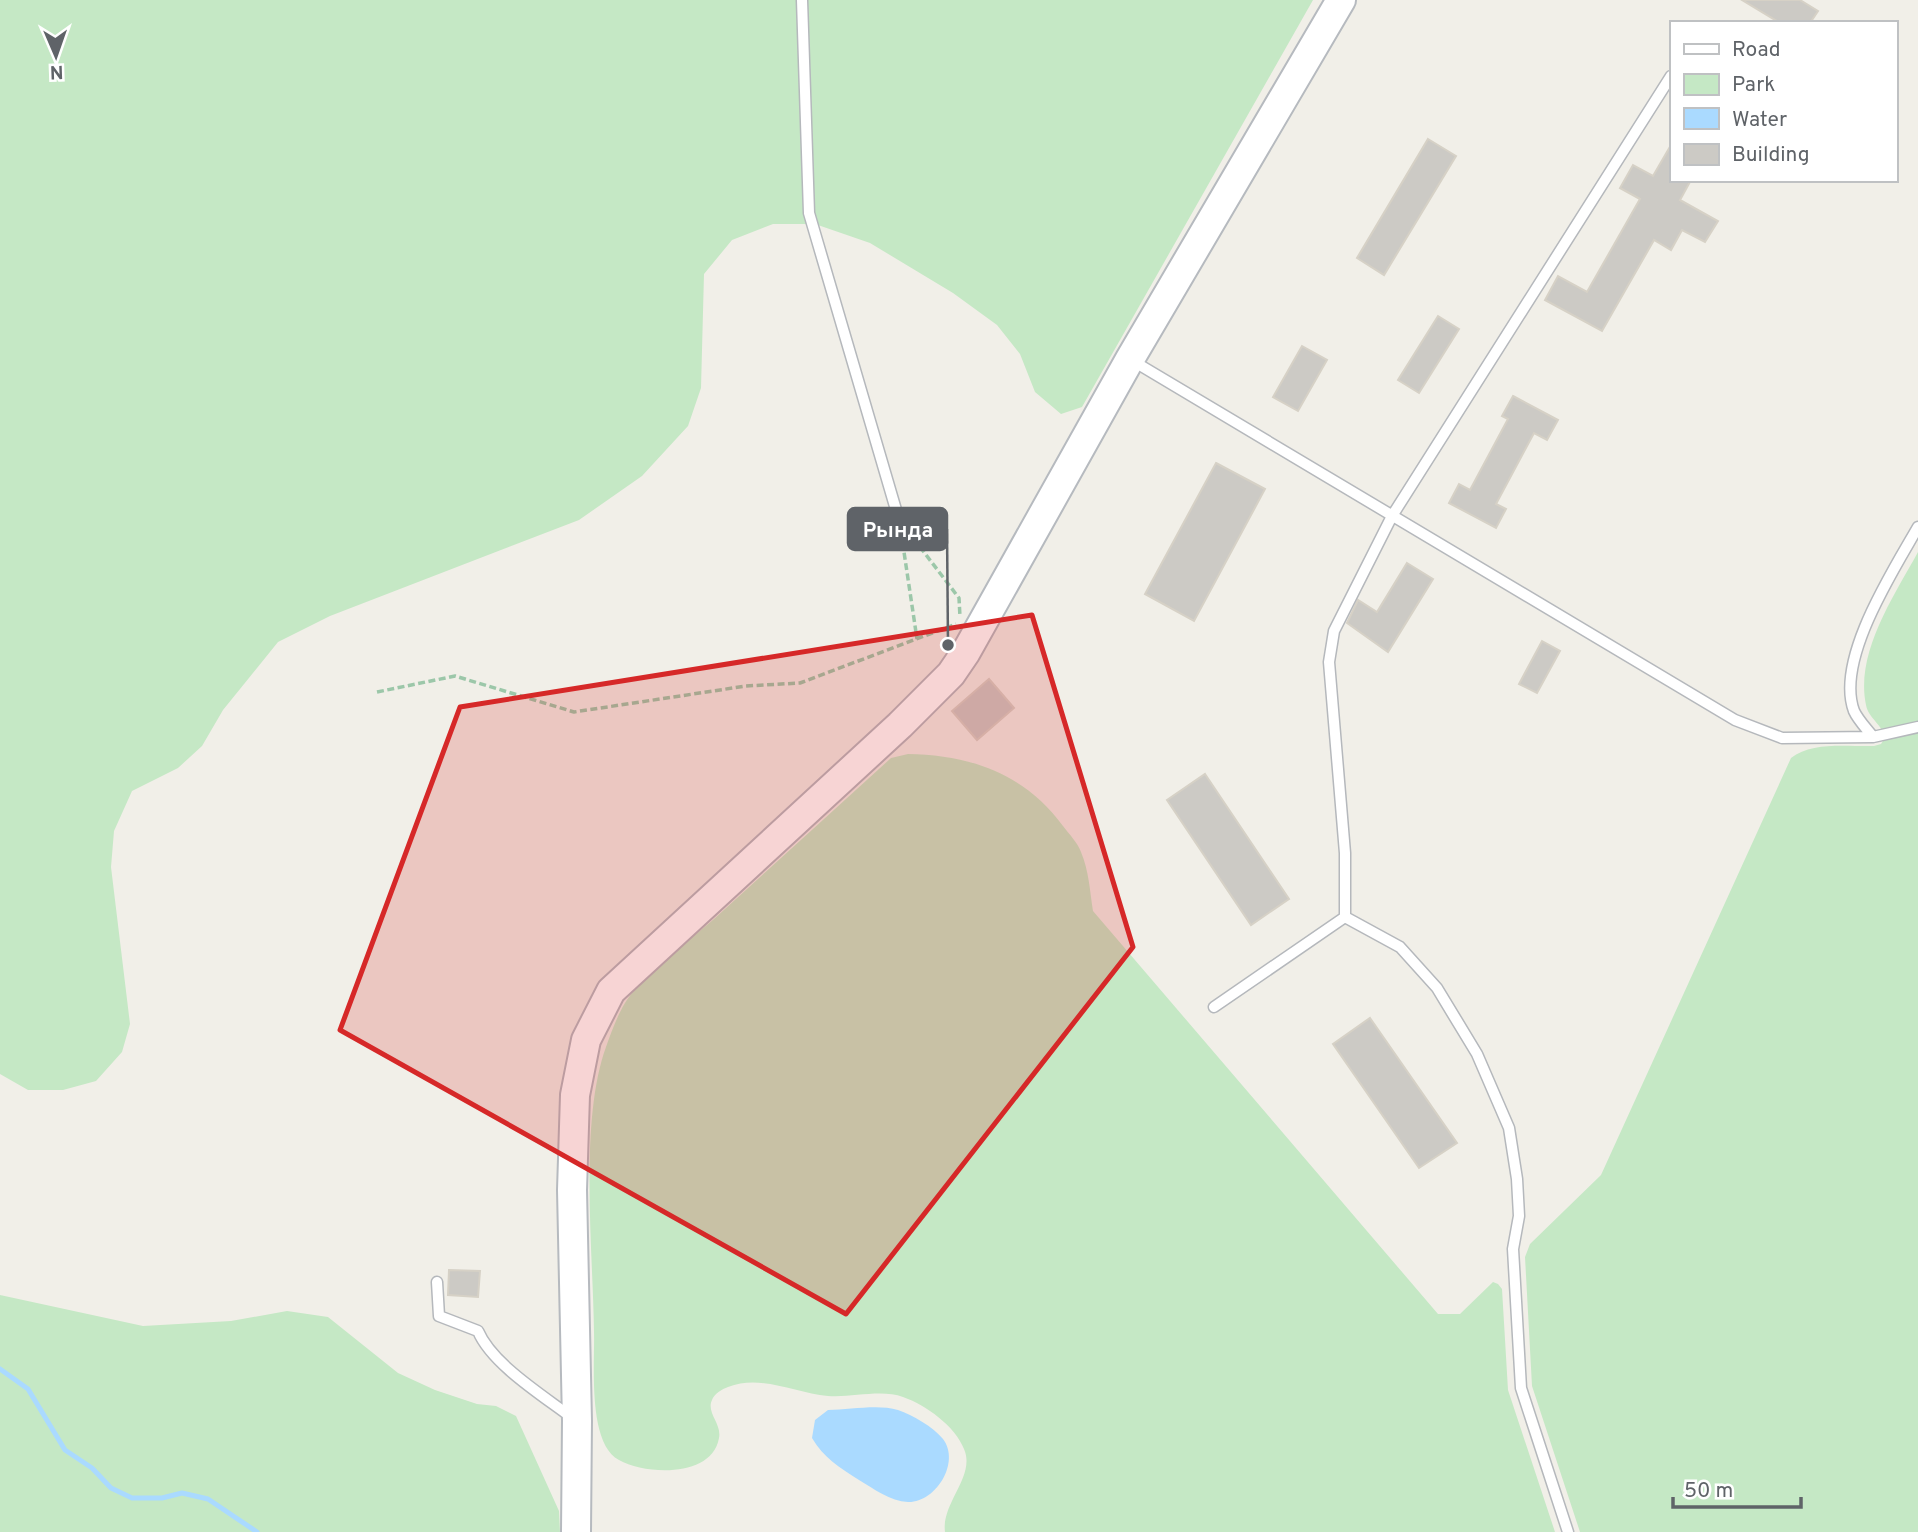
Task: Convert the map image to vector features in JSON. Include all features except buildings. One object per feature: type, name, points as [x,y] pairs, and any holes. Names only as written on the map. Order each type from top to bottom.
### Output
[{"type":"main road","points":[[576,1532],[577,1421],[572,1190],[575,1095],[586,1040],[611,991],[890,734],[951,674],[981,629],[1130,359],[1340,0]]},
{"type":"lane","points":[[802,0],[809,212],[899,520]]},
{"type":"lane","points":[[1345,917],[1345,853],[1329,662],[1334,631],[1392,516],[1670,78]]},
{"type":"lane","points":[[1130,359],[1756,730],[1782,738],[1873,737],[1918,727]]},
{"type":"lane","points":[[1873,737],[1854,712],[1850,690],[1853,668],[1866,627],[1918,527]]},
{"type":"lane","points":[[1214,1007],[1345,917]]},
{"type":"lane","points":[[1345,917],[1400,947],[1437,988],[1477,1054],[1509,1128],[1517,1179],[1519,1216],[1513,1249],[1521,1388],[1568,1532]]},
{"type":"lane","points":[[437,1282],[439,1316],[478,1331],[483,1343],[518,1377],[577,1421]]},
{"type":"path","points":[[899,520],[917,640]]},
{"type":"path","points":[[377,692],[455,676],[574,712],[746,686],[800,682],[960,622],[958,598],[899,520]]},
{"type":"highlighted area","points":[[1032,615],[1133,947],[846,1314],[340,1030],[460,707]]},
{"type":"green space","points":[[0,0],[1313,0],[1082,407],[1061,414],[1035,392],[1020,354],[997,325],[953,293],[870,243],[815,224],[773,224],[732,240],[704,274],[701,388],[688,426],[642,476],[579,520],[330,616],[278,642],[223,710],[202,746],[178,768],[132,791],[114,831],[111,867],[130,1024],[122,1052],[96,1081],[63,1090],[28,1090],[0,1074]]},
{"type":"green space","points":[[1918,552],[1918,1532],[1580,1532],[1532,1386],[1525,1257],[1530,1244],[1601,1175],[1791,758],[1820,747],[1874,746],[1881,744],[1885,738],[1866,705],[1866,665],[1871,645],[1888,606]]},
{"type":"green space","points":[[908,754],[953,758],[995,771],[1032,793],[1048,808],[1080,849],[1088,874],[1093,911],[1438,1314],[1460,1314],[1493,1282],[1498,1284],[1502,1289],[1508,1390],[1555,1532],[945,1532],[945,1521],[966,1469],[966,1459],[960,1440],[939,1417],[912,1401],[894,1395],[828,1396],[765,1383],[740,1384],[726,1388],[714,1396],[711,1409],[719,1438],[714,1451],[691,1466],[677,1470],[645,1469],[619,1460],[609,1451],[597,1420],[595,1401],[590,1148],[598,1077],[617,1018],[633,992],[662,963],[891,758]]},
{"type":"green space","points":[[0,1295],[143,1326],[231,1321],[287,1311],[328,1317],[398,1373],[435,1390],[477,1404],[496,1406],[516,1416],[559,1511],[560,1532],[0,1532]]},
{"type":"water","points":[[890,1408],[922,1422],[943,1439],[948,1449],[947,1470],[936,1489],[918,1501],[901,1501],[870,1487],[832,1462],[812,1438],[815,1420],[828,1410]]},
{"type":"waterway","points":[[0,1369],[28,1389],[65,1450],[92,1468],[111,1488],[132,1498],[162,1498],[182,1493],[208,1499],[257,1532]]},
{"type":"place","name":"Рында","points":[[948,645]]}]
